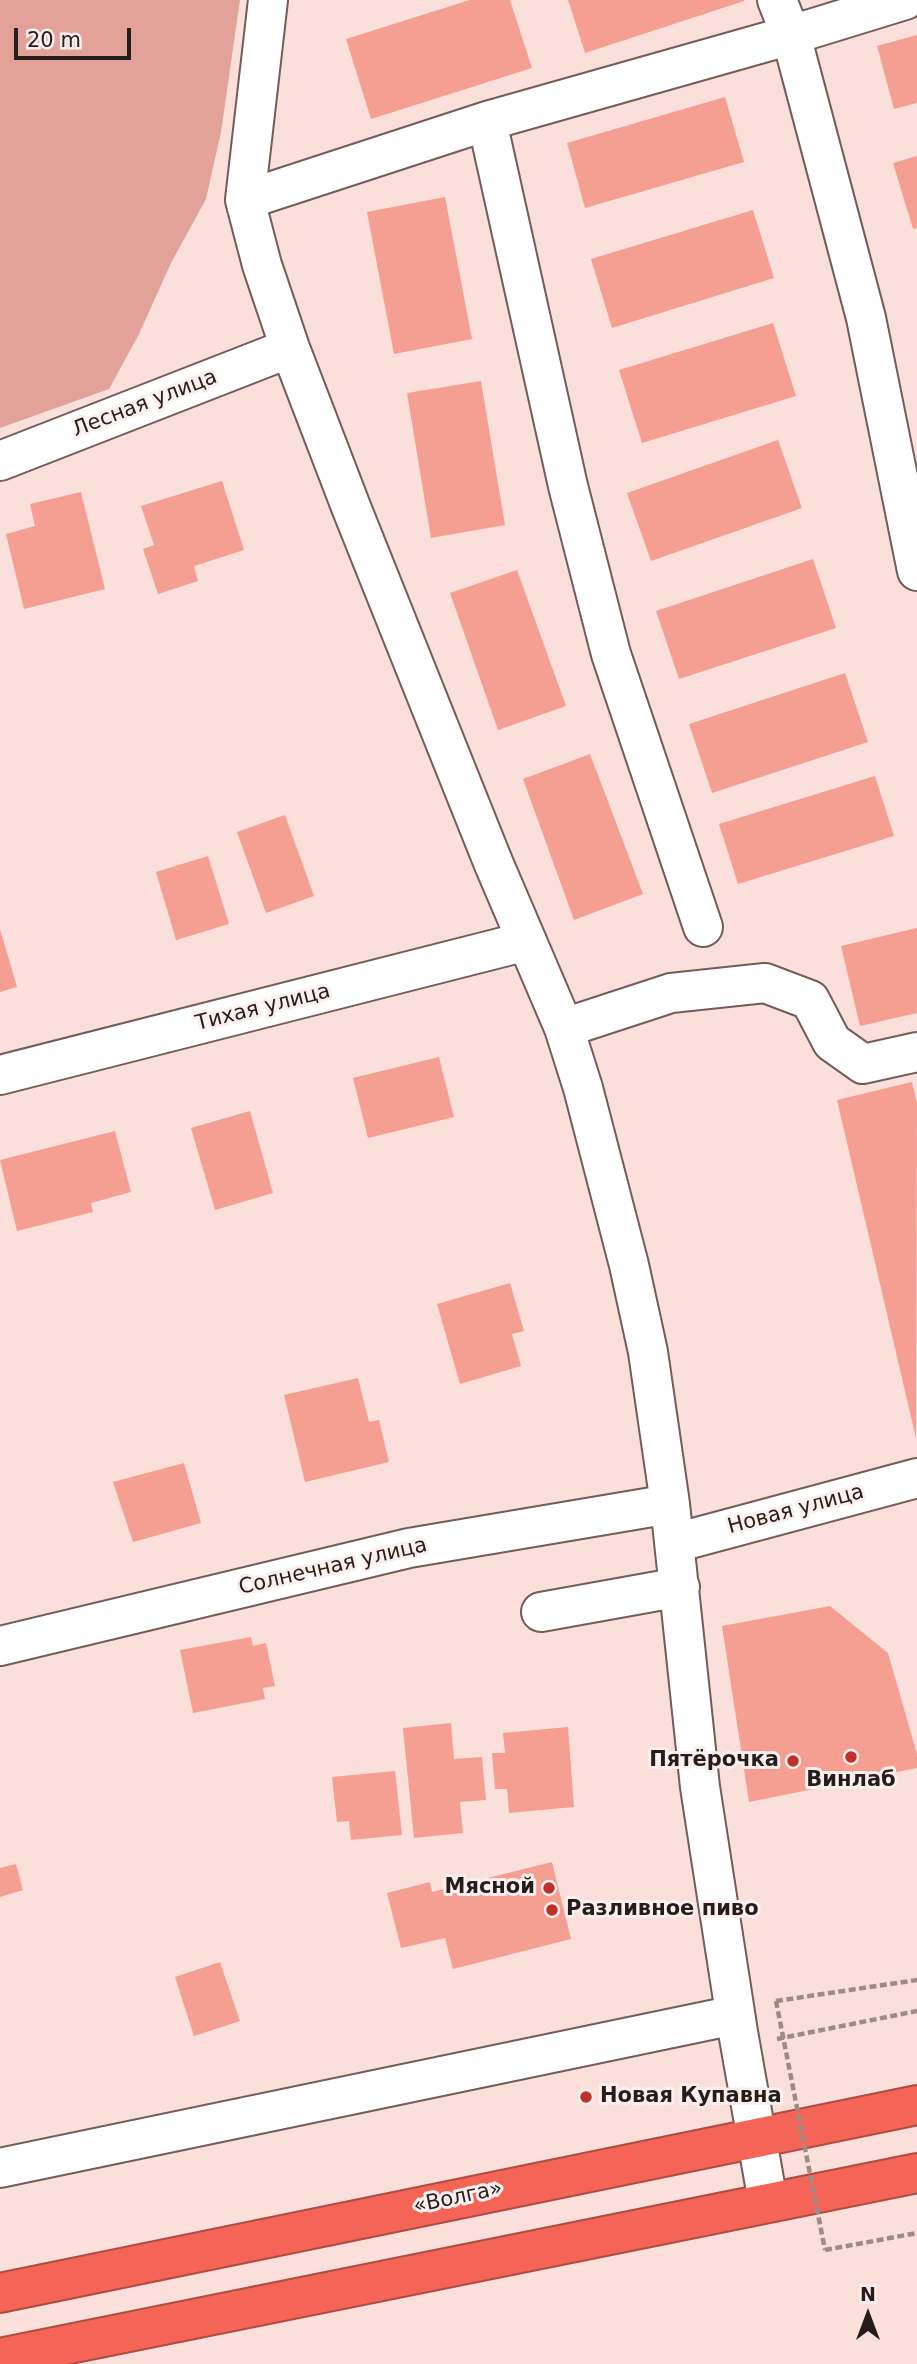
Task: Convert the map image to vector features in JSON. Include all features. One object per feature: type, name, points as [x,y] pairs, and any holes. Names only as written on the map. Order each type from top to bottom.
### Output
[{"type":"highway","name":"«Волга»","points":[[0,2293],[917,2105]]},
{"type":"highway","points":[[0,2358],[917,2173]]},
{"type":"street","points":[[268,0],[245,200],[262,265],[290,348],[468,798],[564,1028],[583,1088],[629,1265],[648,1352],[670,1504],[700,1787],[735,2015],[768,2203]]},
{"type":"street","points":[[777,0],[791,35],[866,318],[917,571]]},
{"type":"street","points":[[245,200],[486,121],[905,0]]},
{"type":"street","points":[[486,121],[568,485],[611,654],[703,928]]},
{"type":"street","name":"Лесная улица","points":[[0,461],[290,348]]},
{"type":"street","name":"Тихая улица","points":[[0,1075],[527,941]]},
{"type":"street","points":[[564,1028],[671,993],[765,983],[810,1000],[832,1042],[863,1064],[917,1052]]},
{"type":"street","name":"Новая улица","points":[[675,1544],[917,1478]]},
{"type":"street","name":"Солнечная улица","points":[[0,1647],[409,1548],[670,1504]]},
{"type":"street","points":[[541,1612],[680,1587]]},
{"type":"street","points":[[0,2168],[735,2015]]},
{"type":"path","points":[[917,1980],[776,2001],[825,2250],[917,2233]]},
{"type":"path","points":[[775,2039],[917,2011]]},
{"type":"shaded area","points":[[0,0],[240,0],[221,132],[206,199],[109,389],[0,428]]},
{"type":"building","points":[[470,0],[510,0],[532,68],[371,119],[346,39]]},
{"type":"building","points":[[568,0],[744,0],[744,1],[585,53]]},
{"type":"building","points":[[917,35],[917,103],[894,109],[877,46]]},
{"type":"building","points":[[725,97],[744,162],[585,208],[567,143]]},
{"type":"building","points":[[917,156],[917,228],[913,229],[893,163]]},
{"type":"building","points":[[445,197],[472,339],[394,354],[367,212]]},
{"type":"building","points":[[753,210],[774,278],[612,328],[591,259]]},
{"type":"building","points":[[773,323],[796,396],[642,443],[619,370]]},
{"type":"building","points":[[481,381],[505,525],[431,538],[407,393]]},
{"type":"building","points":[[778,440],[802,508],[651,561],[627,493]]},
{"type":"building","points":[[222,481],[244,550],[194,566],[198,581],[158,594],[143,549],[154,545],[141,506]]},
{"type":"building","points":[[81,492],[105,589],[24,609],[6,534],[35,526],[30,504]]},
{"type":"building","points":[[813,559],[836,628],[679,679],[656,611]]},
{"type":"building","points":[[517,570],[566,706],[498,730],[450,593]]},
{"type":"building","points":[[845,673],[868,742],[712,793],[689,724]]},
{"type":"building","points":[[590,754],[643,894],[574,920],[523,779]]},
{"type":"building","points":[[875,776],[894,836],[738,884],[719,824]]},
{"type":"building","points":[[285,815],[314,896],[266,913],[237,832]]},
{"type":"building","points":[[208,856],[229,924],[176,940],[156,872]]},
{"type":"building","points":[[917,928],[917,1013],[860,1026],[841,946]]},
{"type":"building","points":[[0,929],[17,987],[0,992]]},
{"type":"building","points":[[439,1057],[454,1117],[368,1138],[353,1078]]},
{"type":"building","points":[[912,1082],[917,1104],[916,1438],[837,1100]]},
{"type":"building","points":[[250,1111],[273,1193],[215,1210],[191,1128]]},
{"type":"building","points":[[115,1131],[131,1192],[91,1203],[93,1212],[17,1231],[0,1160]]},
{"type":"building","points":[[510,1283],[524,1331],[512,1334],[521,1366],[460,1384],[437,1304]]},
{"type":"building","points":[[358,1378],[369,1422],[379,1420],[389,1462],[305,1482],[284,1395]]},
{"type":"building","points":[[184,1463],[201,1523],[133,1542],[113,1482]]},
{"type":"building","points":[[830,1606],[888,1653],[917,1754],[917,1768],[749,1802],[722,1626]]},
{"type":"building","points":[[251,1637],[253,1646],[266,1643],[275,1686],[263,1688],[265,1699],[193,1713],[180,1650]]},
{"type":"building","points":[[451,1723],[454,1759],[482,1757],[486,1800],[460,1802],[463,1833],[414,1838],[403,1728]]},
{"type":"building","points":[[568,1727],[574,1807],[509,1813],[507,1789],[495,1789],[492,1753],[505,1753],[503,1733]]},
{"type":"building","points":[[395,1771],[402,1835],[351,1840],[349,1821],[337,1822],[332,1777]]},
{"type":"building","points":[[552,1862],[571,1939],[453,1969],[445,1938],[401,1948],[387,1893],[430,1882],[432,1892]]},
{"type":"building","points":[[16,1864],[23,1890],[0,1897],[0,1868]]},
{"type":"building","points":[[220,1962],[240,2021],[194,2036],[175,1977]]},
{"type":"place","name":"Винлаб","points":[[851,1757]]},
{"type":"place","name":"Пятёрочка","points":[[793,1761]]},
{"type":"place","name":"Мясной","points":[[549,1888]]},
{"type":"place","name":"Разливное пиво","points":[[552,1910]]},
{"type":"place","name":"Новая Купавна","points":[[586,2097]]}]
